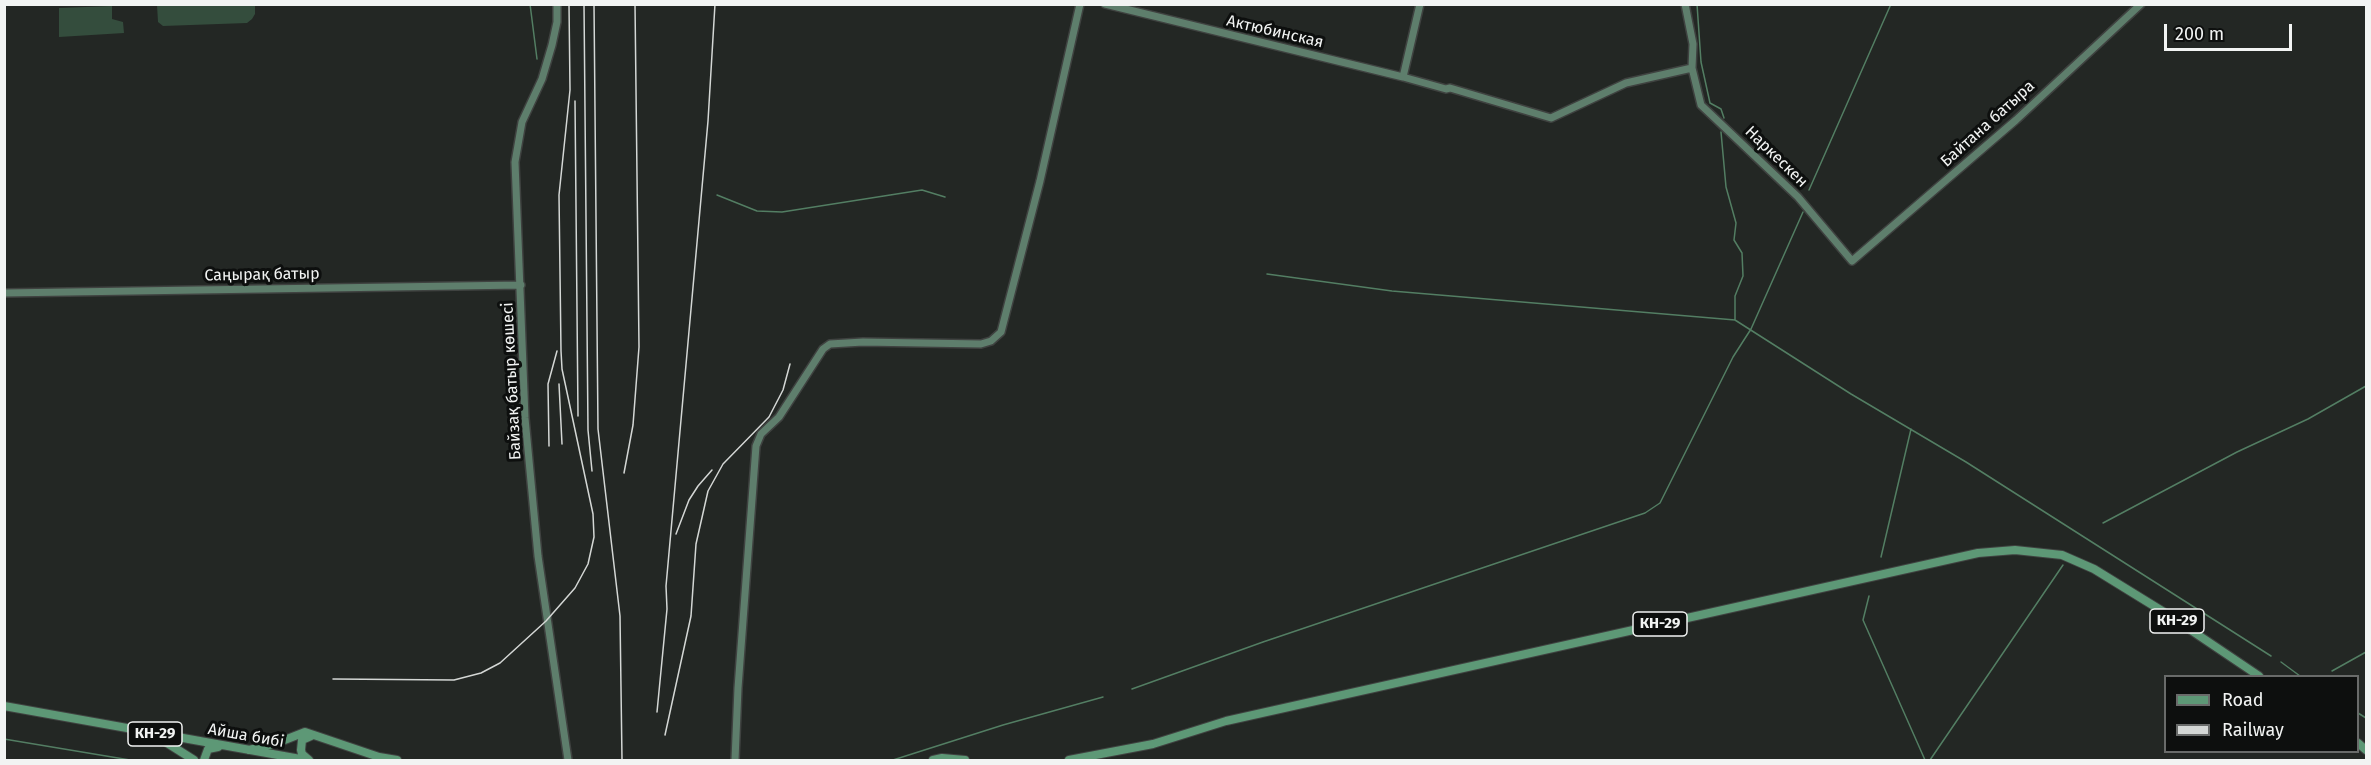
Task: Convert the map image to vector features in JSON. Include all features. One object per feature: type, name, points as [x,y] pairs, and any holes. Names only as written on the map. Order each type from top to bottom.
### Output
[{"type":"main road","name":"КН-29","points":[[1069,760],[1154,744],[1226,722],[1966,556],[2015,550],[2062,555],[2094,569],[2257,675]]},
{"type":"main road","name":"Айша бибі","points":[[4,706],[244,751],[308,760]]},
{"type":"main road","points":[[244,751],[277,743],[305,732],[379,757],[397,760]]},
{"type":"main road","points":[[152,733],[194,760]]},
{"type":"main road","points":[[308,760],[302,754],[302,740],[311,736],[323,738]]},
{"type":"main road","points":[[204,760],[208,749],[225,747]]},
{"type":"main road","points":[[934,760],[942,758],[965,760]]},
{"type":"street","name":"Байзақ батыр көшесі","points":[[557,4],[557,22],[552,45],[542,79],[522,122],[515,162],[525,418],[538,556],[568,760]]},
{"type":"street","points":[[735,760],[738,688],[756,446],[761,434],[779,417],[823,349],[830,344],[863,342],[981,344],[991,342],[1001,332],[1040,181],[1080,4]]},
{"type":"street","name":"Актюбинская","points":[[1105,4],[1403,77],[1551,118],[1626,83],[1692,68]]},
{"type":"street","points":[[1403,77],[1420,4]]},
{"type":"street","name":"Наркескен","points":[[1684,4],[1693,44],[1692,68],[1701,105],[1798,196],[1852,261]]},
{"type":"street","name":"Байтана батыра","points":[[1852,261],[2016,120],[2141,4]]},
{"type":"street","name":"Саңырақ батыр","points":[[4,293],[521,285]]},
{"type":"green space","points":[[157,5],[255,5],[255,14],[247,23],[163,26],[158,22]]},
{"type":"green space","points":[[112,6],[112,19],[123,22],[124,33],[59,37],[59,8]]},
{"type":"waterway","points":[[530,4],[537,59]]},
{"type":"waterway","points":[[1697,4],[1701,62],[1710,103],[1721,109],[1724,118]]},
{"type":"waterway","points":[[1809,190],[1891,4]]},
{"type":"waterway","points":[[1721,132],[1726,187],[1736,223],[1734,240],[1742,253],[1743,276],[1735,296],[1735,319]]},
{"type":"waterway","points":[[717,195],[757,211],[782,212],[922,190],[945,197]]},
{"type":"waterway","points":[[1132,689],[1263,642],[1645,513],[1660,503],[1733,357],[1751,329],[1803,212]]},
{"type":"waterway","points":[[1267,274],[1392,291],[1735,320],[1851,394],[1966,462],[2271,656]]},
{"type":"waterway","points":[[2103,523],[2237,452],[2308,419],[2366,386]]},
{"type":"waterway","points":[[1881,557],[1911,429]]},
{"type":"waterway","points":[[1930,760],[2063,565]]},
{"type":"waterway","points":[[1869,596],[1863,620],[1925,760]]},
{"type":"waterway","points":[[2332,671],[2366,652]]},
{"type":"waterway","points":[[2281,662],[2299,675]]},
{"type":"waterway","points":[[893,760],[1003,725],[1103,697]]},
{"type":"waterway","points":[[2359,714],[2366,718]]},
{"type":"waterway","points":[[4,739],[130,760]]},
{"type":"railway","points":[[333,679],[454,680],[481,673],[500,663],[546,621],[575,588],[588,564],[594,537],[593,514],[562,369],[561,351],[559,195],[570,90],[569,4]]},
{"type":"railway","points":[[584,4],[588,430],[592,471]]},
{"type":"railway","points":[[594,4],[598,429],[620,616],[622,760]]},
{"type":"railway","points":[[624,473],[633,425],[639,347],[635,4]]},
{"type":"railway","points":[[657,712],[667,609],[666,586],[708,121],[715,4]]},
{"type":"railway","points":[[575,101],[578,416]]},
{"type":"railway","points":[[549,446],[548,384],[557,351]]},
{"type":"railway","points":[[665,735],[691,616],[696,544],[708,491],[723,464],[769,417],[783,390],[790,364]]},
{"type":"railway","points":[[559,384],[562,444]]},
{"type":"railway","points":[[676,534],[689,500],[712,470]]}]
